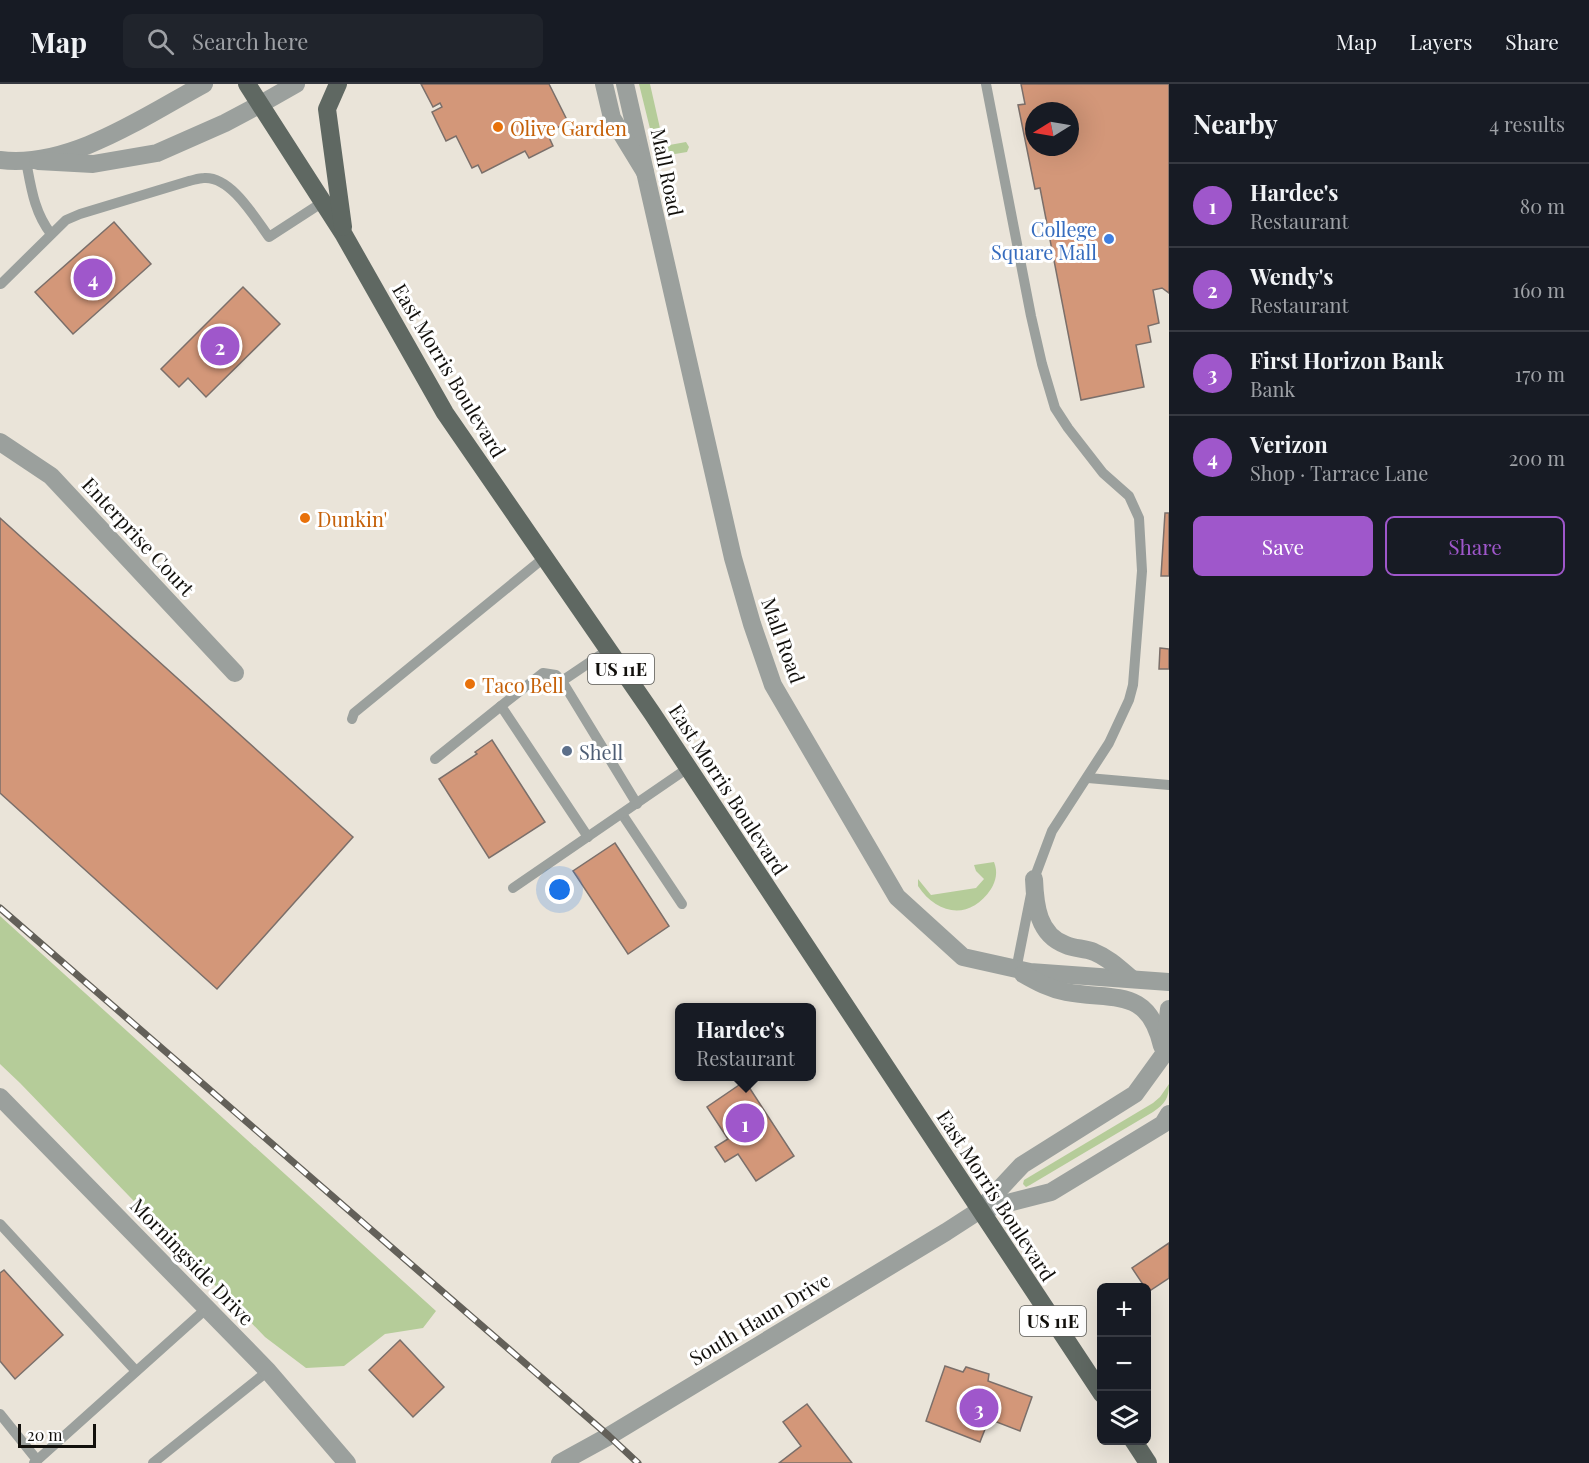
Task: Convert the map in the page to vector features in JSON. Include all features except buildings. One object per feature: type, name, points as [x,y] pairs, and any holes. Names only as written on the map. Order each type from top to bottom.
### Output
[{"type":"main road","name":"East Morris Boulevard","points":[[247,84],[344,235],[445,413],[688,768],[1099,1391]]},
{"type":"main road","points":[[338,84],[327,108],[344,235]]},
{"type":"main road","points":[[1136,1445],[1148,1463]]},
{"type":"street","points":[[32,161],[83,147],[204,84]]},
{"type":"street","points":[[0,160],[93,164],[157,153],[225,123],[296,84]]},
{"type":"street","points":[[604,84],[612,118],[645,172]]},
{"type":"street","name":"Mall Road","points":[[625,84],[733,558],[752,624],[773,685],[897,897],[963,957],[1016,970],[1169,982]]},
{"type":"street","name":"Enterprise Court","points":[[0,442],[51,476],[235,673]]},
{"type":"street","points":[[1034,879],[1035,903],[1039,919],[1054,940],[1106,958],[1132,979]]},
{"type":"street","points":[[1016,970],[1046,987],[1089,996],[1125,998],[1140,1005],[1156,1026],[1164,1054]]},
{"type":"street","name":"South Haun Drive","points":[[560,1463],[609,1436],[946,1232],[980,1210],[1022,1165],[1136,1094],[1164,1054],[1169,1009]]},
{"type":"street","name":"Morningside Drive","points":[[0,1097],[268,1371],[347,1463]]},
{"type":"street","name":"South Haun Drive","points":[[980,1210],[1051,1192],[1163,1124],[1169,1114]]},
{"type":"lane","points":[[986,84],[1031,316],[1055,408],[1103,473],[1129,496],[1139,518],[1142,571],[1133,685],[1129,700],[1110,743],[1052,831],[1034,879],[1016,970]]},
{"type":"lane","points":[[32,161],[33,200],[40,220],[51,234]]},
{"type":"lane","points":[[1,284],[66,220],[205,178],[216,180],[230,189],[245,204],[269,237],[323,202]]},
{"type":"lane","points":[[352,719],[354,713],[545,557]]},
{"type":"lane","points":[[562,681],[608,650]]},
{"type":"lane","points":[[435,759],[543,673],[556,675],[562,681],[637,804]]},
{"type":"lane","points":[[501,706],[588,837]]},
{"type":"lane","points":[[513,888],[688,768]]},
{"type":"lane","points":[[1088,778],[1169,785]]},
{"type":"lane","points":[[622,814],[681,904]]},
{"type":"lane","points":[[0,1224],[136,1371]]},
{"type":"lane","points":[[0,1414],[36,1462],[207,1308]]},
{"type":"lane","points":[[153,1463],[268,1371]]},
{"type":"green space","points":[[639,84],[650,84],[664,146],[686,142],[689,147],[687,152],[657,157]]},
{"type":"green space","points":[[994,862],[996,876],[991,889],[983,899],[964,910],[944,908],[934,903],[918,886],[918,879],[931,895],[976,888],[984,879],[976,871],[974,865]]},
{"type":"green space","points":[[0,916],[436,1311],[423,1328],[385,1334],[344,1366],[306,1368],[265,1337],[0,1064]]},
{"type":"green space","points":[[1169,1084],[1166,1100],[1153,1112],[1030,1185],[1026,1187],[1023,1184],[1024,1180],[1153,1103]]},
{"type":"railway","points":[[0,908],[638,1463]]},
{"type":"place","name":"Olive Garden","points":[[498,127]]},
{"type":"place","name":"College Square Mall","points":[[1109,239]]},
{"type":"place","name":"Verizon","points":[[93,278]]},
{"type":"place","name":"Wendy's","points":[[220,346]]},
{"type":"place","name":"Dunkin'","points":[[305,518]]},
{"type":"place","name":"Taco Bell","points":[[470,684]]},
{"type":"place","name":"Shell","points":[[567,751]]},
{"type":"place","name":"Hardee's","points":[[745,1123]]},
{"type":"place","name":"First Horizon Bank","points":[[979,1408]]}]
